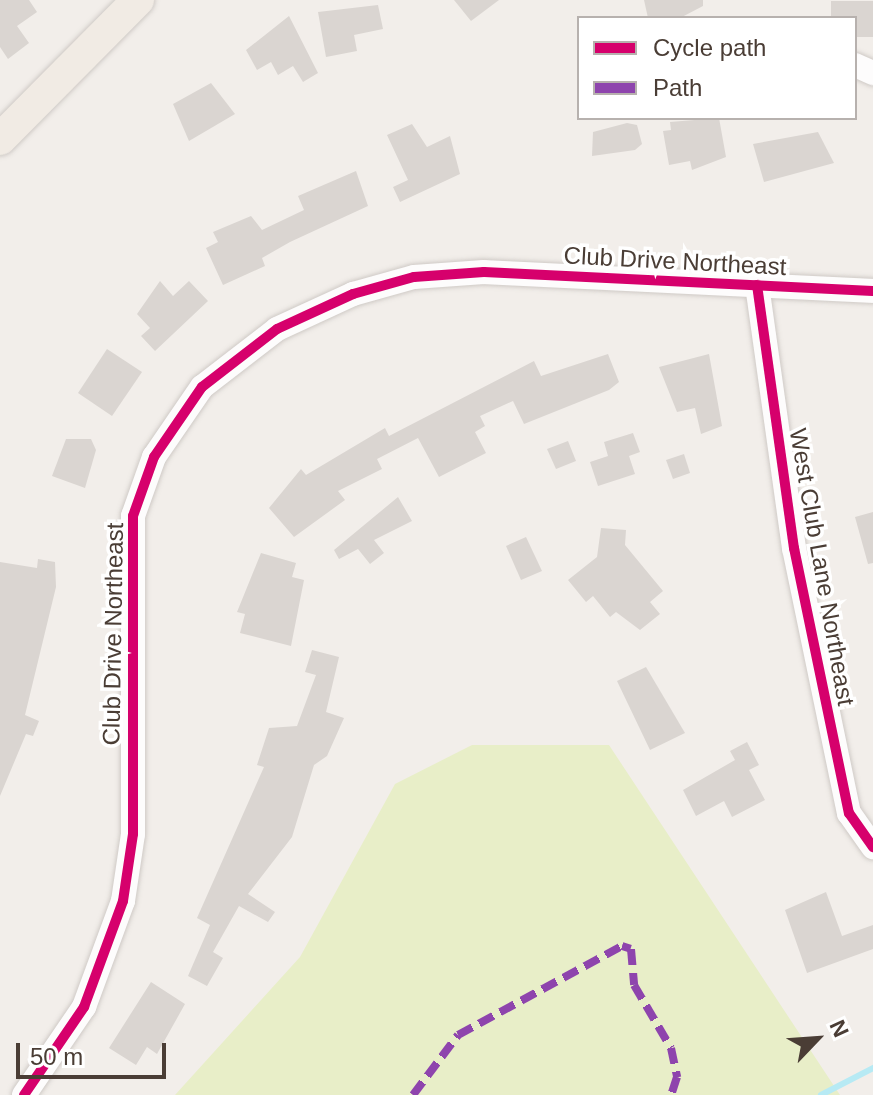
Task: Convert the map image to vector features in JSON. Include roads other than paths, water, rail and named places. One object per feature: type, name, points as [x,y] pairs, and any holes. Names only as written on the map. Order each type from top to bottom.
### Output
[{"type":"main road","points":[[0,139],[125,4]]},
{"type":"street","name":"Club Drive Northeast","points":[[24,1095],[84,1007],[123,901],[133,834],[133,516],[154,457],[202,387],[277,329],[353,294],[414,277],[484,272],[873,291]]},
{"type":"street","name":"West Club Lane Northeast","points":[[757,285],[800,579],[849,813],[873,847]]},
{"type":"waterway","points":[[821,1095],[873,1068]]}]
